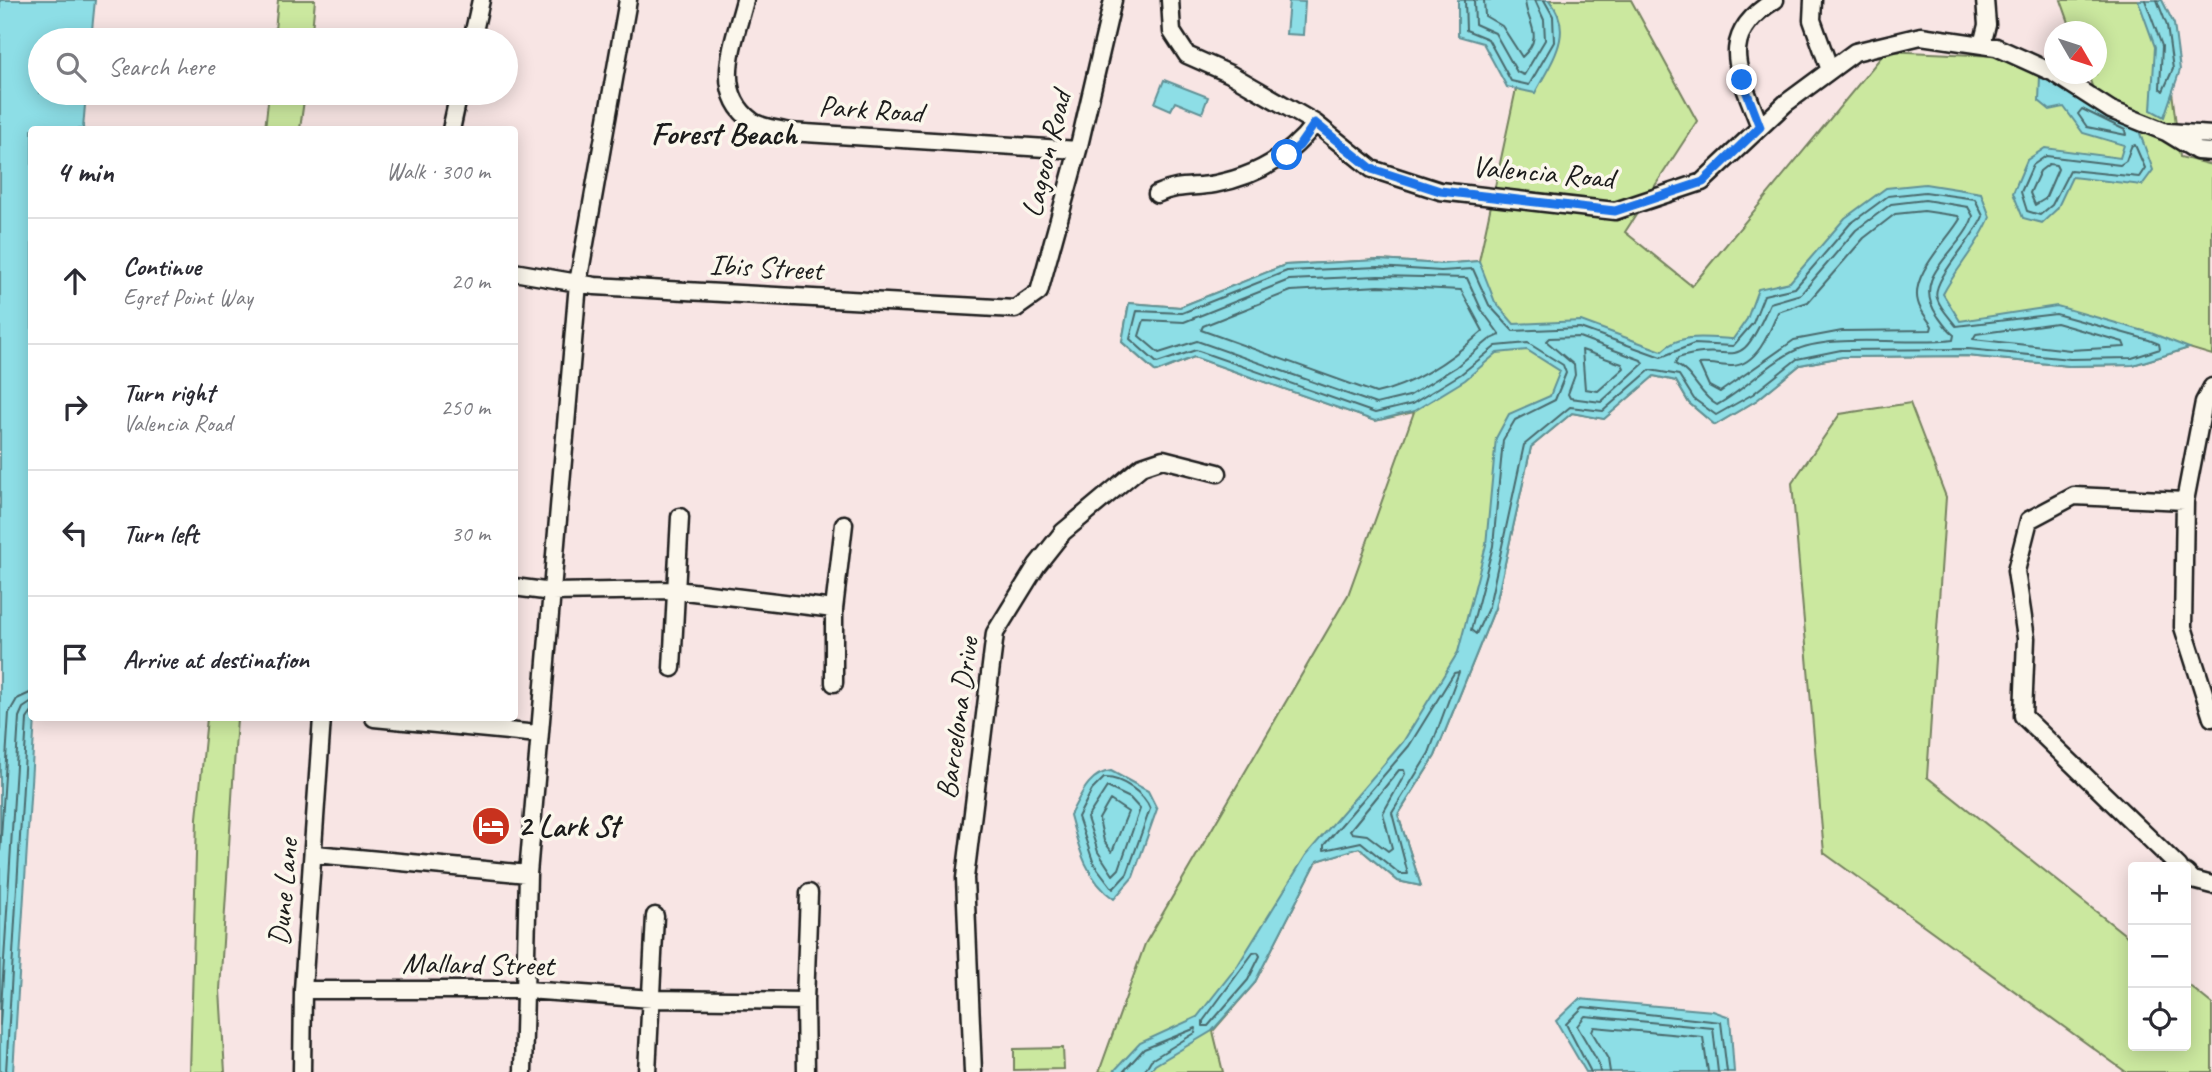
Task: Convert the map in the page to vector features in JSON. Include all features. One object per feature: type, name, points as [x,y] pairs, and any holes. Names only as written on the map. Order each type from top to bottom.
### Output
[{"type":"street","points":[[475,28],[481,0]]},
{"type":"street","points":[[523,1072],[528,874],[578,283],[628,0]]},
{"type":"street","name":"Park Road","points":[[745,0],[726,78],[734,103],[754,123],[789,132],[1078,150]]},
{"type":"street","name":"Lagoon Road","points":[[1015,309],[1039,292],[1078,150],[1113,0]]},
{"type":"street","name":"Valencia Road","points":[[1170,0],[1172,32],[1187,55],[1230,74],[1315,123],[1372,169],[1440,191],[1615,211],[1703,182],[1786,103],[1855,52],[1921,36],[1996,47],[2044,68]]},
{"type":"street","points":[[1760,127],[1742,80],[1736,44],[1742,25],[1775,0]]},
{"type":"street","points":[[1813,0],[1812,20],[1830,70]]},
{"type":"street","points":[[1982,45],[1987,25],[1985,0]]},
{"type":"street","name":"Valencia Road","points":[[2072,84],[2111,110],[2166,132],[2197,151],[2212,152]]},
{"type":"street","points":[[452,126],[456,105]]},
{"type":"street","points":[[1157,194],[1175,186],[1214,184],[1255,173],[1299,146],[1315,123]]},
{"type":"street","name":"Valencia Road","points":[[2166,132],[2212,135]]},
{"type":"street","name":"Ibis Street","points":[[518,273],[578,283],[1015,309]]},
{"type":"street","points":[[2212,387],[2204,402],[2185,501],[2183,627],[2212,718]]},
{"type":"street","name":"Barcelona Drive","points":[[973,1072],[965,878],[995,633],[1037,565],[1063,532],[1142,466],[1163,459],[1218,473]]},
{"type":"street","points":[[2174,862],[2023,716],[2026,638],[2016,572],[2029,520],[2074,496],[2185,501]]},
{"type":"street","points":[[672,668],[680,517]]},
{"type":"street","points":[[834,684],[834,609],[844,524]]},
{"type":"street","points":[[518,588],[552,592],[676,590],[834,609]]},
{"type":"street","name":"Dune Lane","points":[[302,1072],[303,990],[322,721]]},
{"type":"street","points":[[405,721],[538,734]]},
{"type":"street","points":[[314,854],[528,874]]},
{"type":"street","points":[[2191,878],[2212,886]]},
{"type":"street","points":[[806,1072],[805,1001],[809,893]]},
{"type":"street","points":[[647,1072],[655,916]]},
{"type":"street","name":"Mallard Street","points":[[303,990],[527,990],[652,999],[805,1001]]},
{"type":"green space","points":[[278,0],[315,0],[312,28],[275,28]]},
{"type":"green space","points":[[1490,0],[1631,0],[1697,121],[1625,232],[1692,286],[1886,51],[1997,56],[2044,71],[2044,84],[2107,84],[2107,21],[2068,21],[2061,0],[2147,0],[2169,67],[2180,157],[2212,165],[2212,355],[2189,348],[2133,365],[2069,366],[1967,356],[1842,357],[1800,365],[1757,400],[1715,425],[1689,403],[1676,381],[1654,376],[1604,419],[1572,413],[1531,447],[1495,608],[1435,756],[1398,815],[1421,886],[1398,881],[1359,848],[1317,861],[1254,984],[1213,1031],[1223,1072],[1099,1072],[1145,944],[1348,595],[1414,412],[1375,421],[1194,357],[1156,372],[1122,342],[1129,303],[1180,307],[1285,265],[1379,260],[1441,264],[1479,261],[1519,75]]},
{"type":"green space","points":[[268,105],[303,105],[300,126],[265,126]]},
{"type":"green space","points":[[1910,403],[1946,497],[1927,777],[2128,937],[2128,1051],[2191,1051],[2191,987],[2212,1004],[2212,1072],[2126,1072],[1824,853],[1792,483],[1840,414]]},
{"type":"green space","points":[[207,721],[237,721],[220,990],[225,1072],[190,1072],[197,818]]},
{"type":"green space","points":[[1063,1048],[1064,1069],[1014,1070],[1014,1049]]},
{"type":"water","points":[[0,0],[95,0],[92,28],[28,28],[28,105],[85,105],[83,126],[28,126],[28,721],[35,721],[13,1072],[0,1072]]},
{"type":"water","points":[[1458,0],[1549,0],[1557,12],[1561,35],[1554,58],[1535,93],[1507,87],[1483,43],[1458,36]]},
{"type":"water","points":[[2138,0],[2162,0],[2174,24],[2180,70],[2164,117],[2151,110],[2155,47]]},
{"type":"water","points":[[1289,1],[1305,2],[1303,35],[1286,34]]},
{"type":"water","points":[[2040,76],[2044,78],[2044,84],[2054,84],[2105,114],[2138,128],[2153,170],[2142,185],[2072,177],[2057,209],[2042,223],[2023,218],[2013,193],[2027,160],[2045,148],[2120,158],[2124,145],[2083,133],[2064,107],[2050,110],[2039,101]]},
{"type":"water","points":[[1164,80],[1208,97],[1202,113],[1175,102],[1171,110],[1155,103]]},
{"type":"water","points":[[1925,184],[1981,193],[1990,217],[1943,294],[1960,321],[2057,306],[2151,333],[2189,348],[2133,365],[2069,366],[1967,356],[1842,357],[1800,365],[1757,400],[1715,425],[1689,403],[1676,381],[1654,376],[1604,419],[1572,413],[1531,447],[1495,608],[1435,756],[1398,815],[1421,886],[1398,881],[1359,848],[1317,861],[1254,984],[1212,1031],[1155,1065],[1149,1072],[1113,1072],[1140,1043],[1197,1017],[1238,965],[1306,855],[1403,742],[1458,652],[1486,545],[1496,438],[1509,414],[1550,396],[1560,371],[1527,350],[1497,353],[1465,380],[1414,411],[1375,421],[1194,357],[1156,372],[1122,342],[1129,303],[1180,307],[1285,265],[1379,260],[1441,264],[1479,261],[1495,302],[1514,324],[1581,321],[1662,351],[1669,345],[1686,339],[1733,339],[1747,319],[1758,289],[1790,282],[1845,218],[1886,188]]},
{"type":"water","points":[[1111,771],[1148,791],[1157,809],[1133,877],[1114,899],[1096,882],[1084,861],[1070,815],[1091,781],[1096,776]]},
{"type":"water","points":[[1579,999],[1713,1011],[1730,1017],[1734,1072],[1586,1072],[1556,1021]]},
{"type":"place","name":"2 Lark St","points":[[491,826]]},
{"type":"district","name":"Forest Beach","points":[[724,133]]},
{"type":"route","points":[[1287,155],[1299,146],[1315,123],[1332,134],[1372,169],[1440,191],[1615,211],[1703,182],[1760,127],[1742,80]]}]
